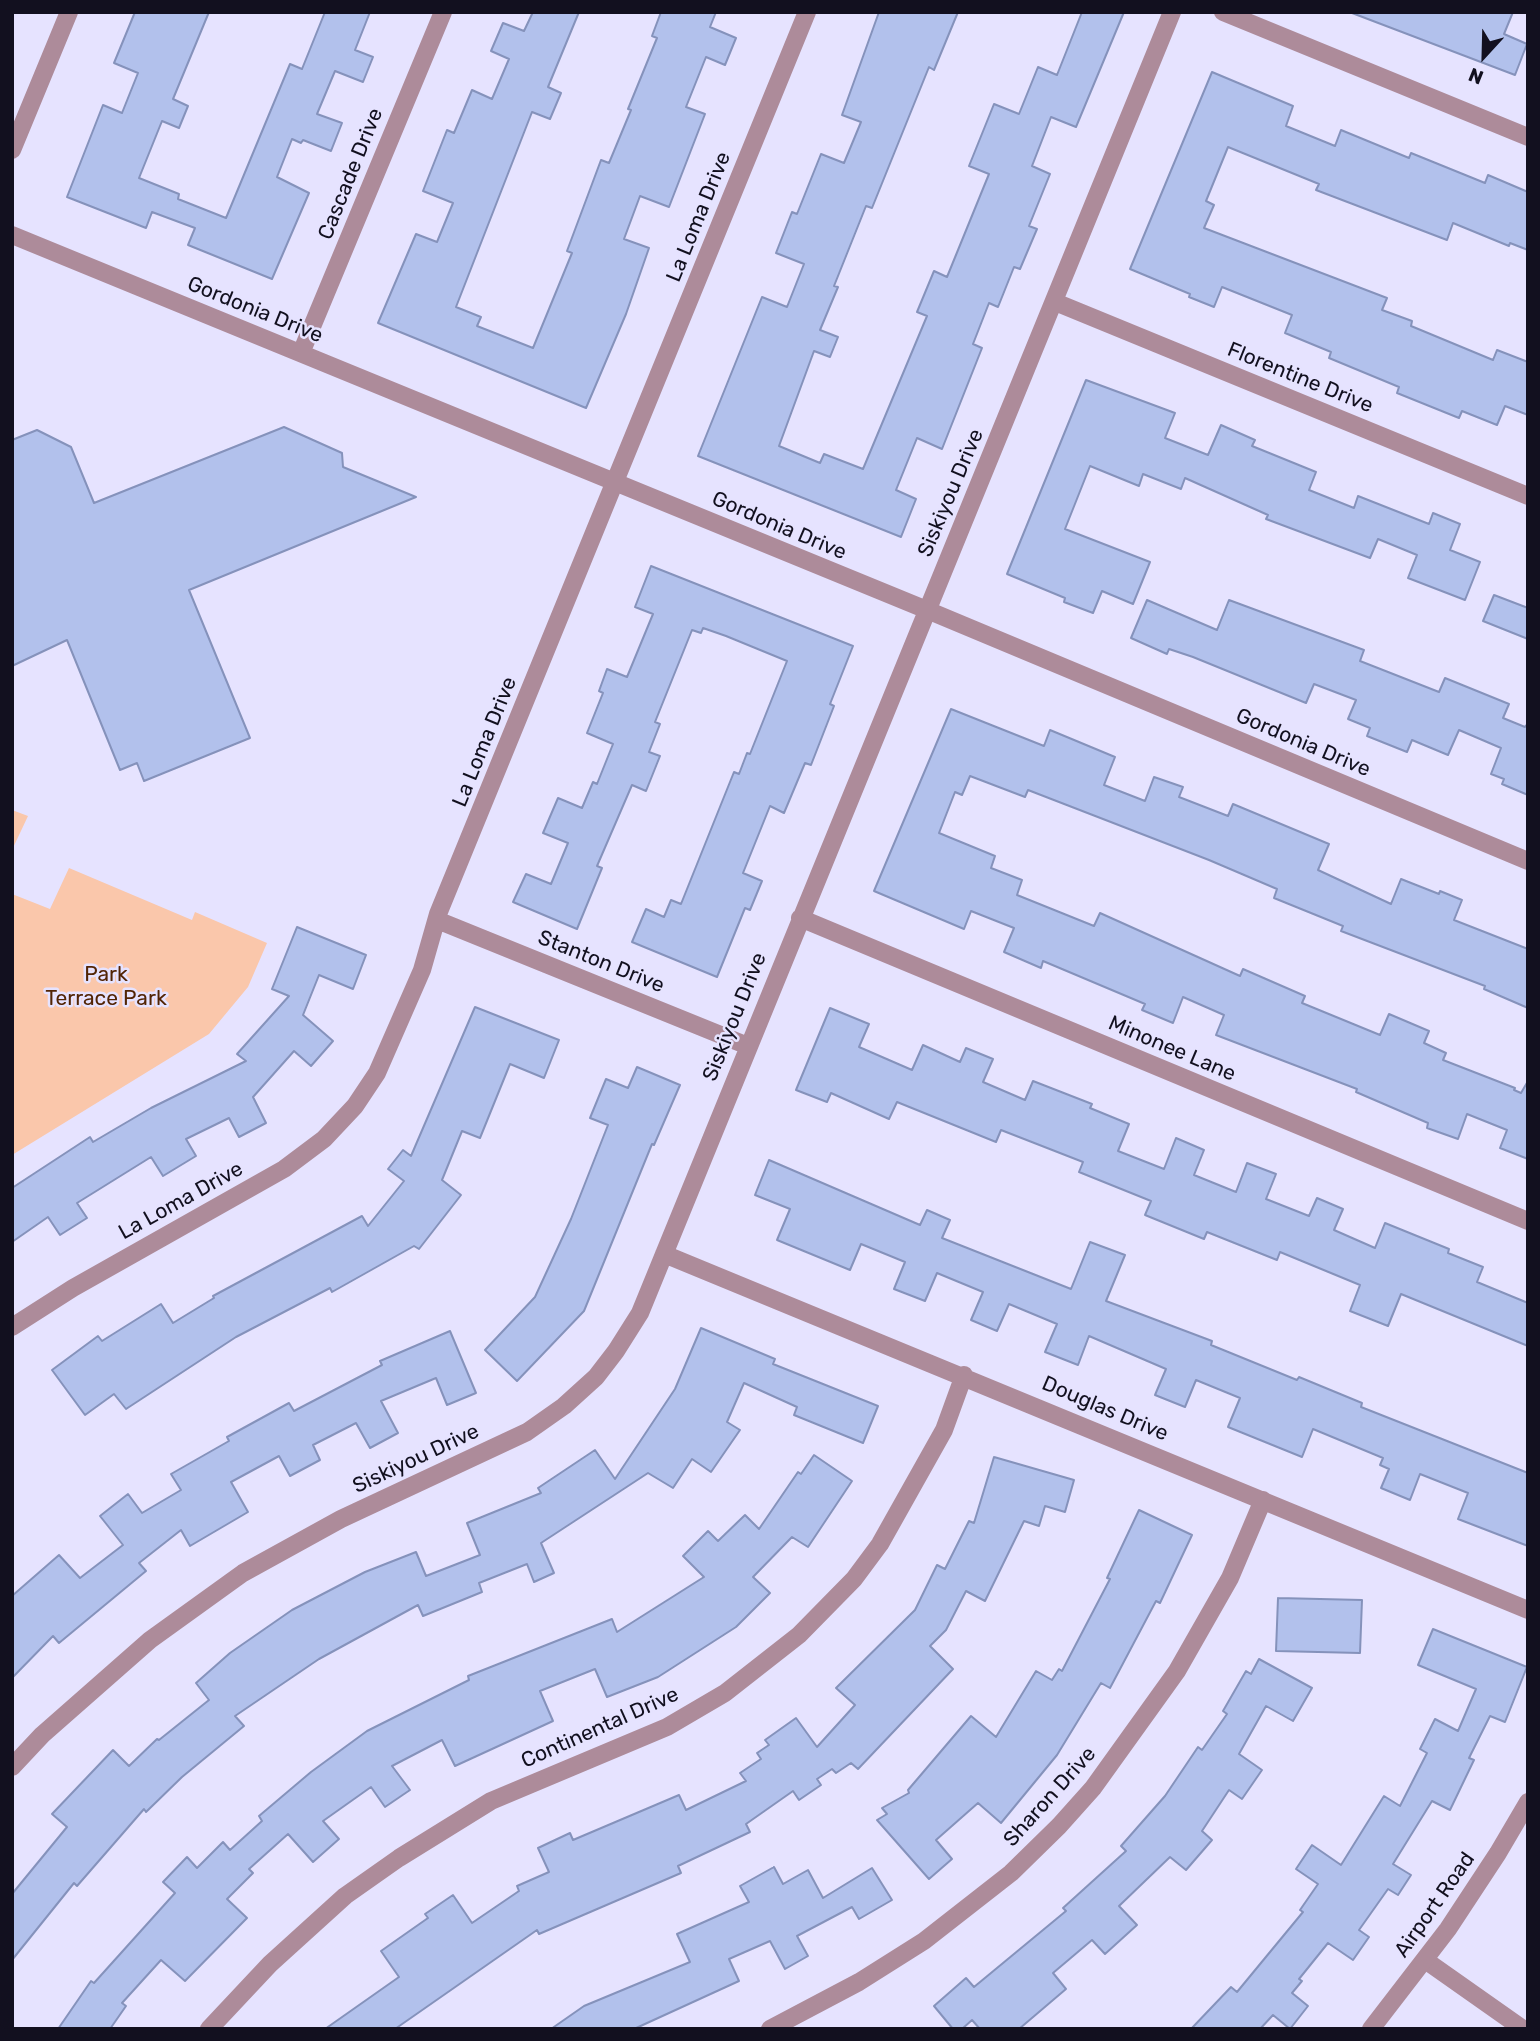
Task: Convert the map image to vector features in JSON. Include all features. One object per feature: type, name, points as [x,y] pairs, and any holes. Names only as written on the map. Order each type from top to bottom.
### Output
[{"type":"street","points":[[12,150],[69,12]]},
{"type":"street","name":"Cascade Drive","points":[[301,353],[443,12]]},
{"type":"street","name":"La Loma Drive","points":[[12,1328],[73,1288],[284,1169],[324,1139],[355,1106],[377,1073],[422,970],[437,920],[807,12]]},
{"type":"street","name":"Siskiyou Drive","points":[[12,1767],[43,1735],[150,1640],[243,1573],[341,1519],[527,1432],[564,1406],[596,1377],[616,1351],[640,1313],[1172,12]]},
{"type":"street","points":[[1223,12],[1528,137]]},
{"type":"street","name":"Gordonia Drive","points":[[12,235],[928,610],[1528,861]]},
{"type":"street","name":"Florentine Drive","points":[[1055,302],[1528,496]]},
{"type":"street","name":"Minonee Lane","points":[[800,918],[1528,1221]]},
{"type":"street","name":"Stanton Drive","points":[[437,920],[748,1046]]},
{"type":"street","name":"Douglas Drive","points":[[664,1254],[964,1375],[1528,1610]]},
{"type":"street","name":"Continental Drive","points":[[209,2029],[270,1965],[345,1896],[399,1858],[491,1801],[667,1727],[725,1693],[799,1635],[855,1579],[880,1544],[944,1430],[964,1375]]},
{"type":"street","name":"Sharon Drive","points":[[770,2029],[859,1982],[923,1941],[1002,1881],[1059,1826],[1101,1778],[1177,1671],[1230,1578],[1262,1500]]},
{"type":"street","name":"Airport Road","points":[[1371,2029],[1425,1960],[1485,1874],[1528,1802]]},
{"type":"street","points":[[1425,1960],[1523,2029]]},
{"type":"green space","points":[[12,810],[28,816],[12,850]]},
{"type":"green space","name":"Park Terrace Park","points":[[69,868],[192,920],[195,912],[267,943],[248,987],[209,1034],[12,1155],[12,894],[50,909]]},
{"type":"building","points":[[135,12],[209,12],[173,99],[188,106],[179,128],[162,121],[139,178],[179,194],[178,199],[226,218],[290,64],[302,69],[325,12],[370,12],[355,50],[373,57],[363,82],[335,71],[317,114],[342,123],[331,151],[303,140],[301,143],[292,139],[277,177],[309,193],[272,279],[188,245],[195,228],[152,212],[146,228],[67,197],[103,105],[122,113],[138,73],[114,63]]},
{"type":"building","points":[[533,12],[579,12],[548,87],[561,93],[550,119],[532,112],[456,307],[481,317],[477,326],[533,348],[572,253],[567,251],[601,160],[609,163],[631,110],[628,109],[657,38],[652,36],[661,12],[716,12],[710,27],[736,38],[725,65],[706,57],[686,107],[705,114],[669,207],[640,196],[624,239],[649,248],[626,314],[586,408],[378,323],[416,234],[437,242],[453,203],[423,191],[447,130],[454,133],[472,90],[492,99],[509,59],[491,51],[503,23],[524,31]]},
{"type":"building","points":[[879,12],[958,12],[934,70],[929,67],[872,208],[866,206],[834,286],[838,287],[820,330],[838,337],[830,357],[814,351],[779,446],[820,463],[824,454],[863,469],[927,316],[917,312],[934,271],[947,277],[989,174],[969,166],[994,104],[1019,114],[1038,67],[1057,75],[1082,12],[1124,12],[1076,127],[1051,117],[1032,166],[1050,174],[1029,226],[1037,229],[1020,269],[1014,267],[998,307],[989,303],[973,344],[982,348],[942,449],[917,438],[896,490],[916,499],[901,537],[698,456],[762,297],[787,307],[804,264],[776,253],[792,212],[797,214],[821,154],[844,163],[861,122],[842,115]]},
{"type":"building","points":[[1513,12],[1504,34],[1527,44],[1515,75],[1352,13]]},
{"type":"building","points":[[1212,72],[1293,106],[1286,126],[1335,146],[1341,130],[1409,158],[1411,153],[1485,183],[1488,175],[1528,192],[1528,250],[1510,243],[1509,246],[1453,223],[1447,240],[1316,190],[1319,184],[1228,147],[1206,201],[1214,205],[1204,228],[1387,298],[1382,310],[1412,321],[1411,326],[1493,360],[1497,350],[1528,362],[1528,415],[1505,406],[1497,425],[1462,411],[1459,418],[1397,393],[1399,387],[1329,358],[1331,352],[1285,333],[1292,315],[1222,287],[1214,307],[1130,269]]},
{"type":"building","points":[[1086,380],[1175,413],[1165,438],[1208,455],[1221,425],[1255,440],[1252,446],[1316,472],[1309,490],[1354,508],[1358,496],[1429,524],[1433,513],[1460,524],[1450,550],[1480,562],[1465,600],[1408,578],[1417,555],[1378,539],[1370,558],[1266,519],[1268,515],[1185,478],[1181,489],[1143,474],[1139,486],[1090,466],[1065,529],[1150,562],[1133,604],[1102,591],[1093,613],[1007,574]]},
{"type":"building","points":[[284,427],[342,453],[343,467],[416,497],[189,590],[250,738],[144,781],[137,763],[120,770],[67,640],[12,666],[12,440],[37,430],[71,447],[94,503]]},
{"type":"building","points":[[651,566],[853,646],[830,704],[834,706],[811,765],[805,763],[784,813],[770,806],[743,873],[762,881],[750,910],[745,908],[717,977],[632,942],[646,909],[664,917],[671,900],[681,904],[734,772],[739,774],[747,753],[750,754],[787,661],[726,636],[703,628],[701,633],[692,630],[655,722],[660,724],[649,752],[660,756],[646,791],[632,785],[597,866],[602,868],[577,929],[513,902],[526,874],[551,884],[568,843],[543,833],[558,798],[582,808],[593,782],[597,784],[613,744],[587,733],[603,693],[599,691],[607,669],[627,677],[653,614],[635,607]]},
{"type":"building","points":[[1494,595],[1528,608],[1528,639],[1483,621]]},
{"type":"building","points":[[1147,600],[1217,630],[1229,600],[1364,650],[1360,661],[1439,692],[1445,678],[1509,704],[1503,718],[1525,727],[1528,723],[1528,795],[1502,784],[1504,779],[1491,774],[1501,748],[1459,730],[1448,755],[1412,740],[1407,752],[1367,736],[1370,728],[1348,719],[1356,700],[1314,684],[1306,703],[1193,657],[1169,649],[1167,654],[1131,638]]},
{"type":"building","points":[[951,709],[1044,746],[1050,730],[1115,757],[1104,785],[1145,801],[1154,777],[1183,787],[1179,797],[1228,816],[1233,804],[1329,844],[1318,870],[1391,904],[1401,879],[1439,894],[1440,891],[1462,900],[1454,920],[1528,949],[1528,1008],[1484,989],[1485,986],[1341,931],[1343,926],[1274,898],[1277,889],[1209,860],[1028,790],[1025,797],[970,776],[962,795],[955,792],[939,833],[995,856],[991,868],[1022,880],[1017,895],[1094,926],[1100,913],[1240,976],[1243,969],[1305,996],[1302,1003],[1380,1035],[1389,1014],[1429,1031],[1424,1043],[1446,1053],[1443,1060],[1515,1088],[1514,1090],[1521,1093],[1528,1081],[1528,1159],[1500,1148],[1507,1130],[1467,1114],[1458,1139],[1427,1128],[1428,1123],[1356,1092],[1357,1089],[1216,1035],[1224,1015],[1183,997],[1173,1023],[1142,1010],[1145,1004],[1043,961],[1041,968],[1004,952],[1014,928],[971,911],[964,929],[874,891]]},
{"type":"building","points":[[297,927],[366,955],[353,989],[319,975],[303,1015],[333,1041],[311,1066],[294,1051],[253,1097],[266,1123],[239,1137],[229,1118],[186,1139],[196,1156],[163,1176],[151,1157],[77,1203],[87,1218],[60,1235],[48,1217],[12,1242],[12,1188],[90,1137],[93,1142],[151,1108],[246,1061],[237,1054],[289,996],[272,989]]},
{"type":"building","points":[[475,1007],[559,1040],[544,1078],[510,1064],[480,1138],[462,1131],[442,1180],[461,1195],[419,1249],[414,1246],[332,1292],[330,1288],[236,1337],[126,1409],[114,1394],[85,1415],[52,1370],[98,1336],[102,1341],[161,1304],[173,1323],[214,1298],[213,1296],[362,1216],[368,1226],[404,1181],[388,1169],[403,1150],[411,1156]]},
{"type":"building","points":[[830,1008],[869,1024],[859,1047],[912,1070],[923,1045],[960,1062],[966,1048],[993,1059],[983,1082],[1025,1100],[1033,1081],[1092,1104],[1090,1108],[1129,1124],[1118,1151],[1164,1169],[1176,1138],[1204,1150],[1194,1175],[1236,1192],[1247,1163],[1276,1174],[1266,1199],[1309,1216],[1317,1198],[1343,1209],[1334,1230],[1375,1248],[1385,1223],[1449,1249],[1448,1253],[1483,1267],[1477,1282],[1528,1303],[1528,1346],[1401,1294],[1388,1326],[1350,1311],[1360,1285],[1280,1252],[1277,1260],[1207,1232],[1204,1239],[1145,1215],[1151,1201],[1079,1172],[1083,1162],[1001,1130],[996,1142],[897,1102],[889,1119],[831,1093],[827,1102],[796,1090]]},
{"type":"building","points":[[637,1067],[680,1085],[654,1145],[652,1144],[584,1311],[517,1381],[485,1350],[535,1297],[571,1219],[608,1125],[590,1118],[606,1079],[628,1088]]},
{"type":"building","points":[[769,1160],[920,1225],[927,1210],[950,1220],[942,1238],[1071,1289],[1090,1242],[1125,1255],[1106,1301],[1212,1341],[1211,1345],[1297,1380],[1299,1377],[1362,1403],[1361,1407],[1528,1473],[1528,1546],[1458,1519],[1468,1493],[1420,1474],[1410,1500],[1381,1488],[1389,1469],[1380,1465],[1383,1458],[1313,1429],[1302,1457],[1228,1427],[1240,1398],[1196,1380],[1185,1407],[1155,1395],[1166,1369],[1089,1336],[1078,1365],[1045,1352],[1057,1324],[1009,1304],[997,1331],[971,1320],[983,1292],[937,1273],[925,1301],[894,1289],[905,1262],[861,1244],[850,1270],[777,1240],[790,1209],[755,1195]]},
{"type":"building","points":[[701,1328],[775,1359],[773,1364],[878,1406],[863,1443],[794,1415],[797,1407],[744,1383],[727,1422],[740,1430],[711,1472],[692,1459],[673,1488],[648,1473],[541,1543],[554,1573],[534,1582],[527,1564],[479,1583],[482,1592],[423,1616],[418,1605],[319,1659],[235,1716],[244,1726],[182,1777],[146,1812],[144,1809],[77,1886],[74,1883],[12,1960],[12,1894],[67,1827],[52,1814],[113,1750],[129,1766],[157,1739],[209,1700],[196,1683],[230,1653],[292,1610],[365,1572],[416,1552],[426,1576],[480,1555],[467,1523],[541,1493],[538,1488],[595,1450],[615,1479],[675,1389]]},
{"type":"building","points":[[450,1331],[476,1393],[447,1405],[436,1378],[381,1401],[398,1433],[370,1448],[356,1423],[313,1445],[320,1460],[290,1476],[279,1456],[231,1482],[248,1512],[190,1546],[181,1530],[139,1563],[146,1571],[59,1643],[53,1636],[12,1678],[12,1596],[59,1555],[80,1578],[123,1545],[100,1516],[128,1494],[142,1513],[181,1490],[171,1474],[229,1441],[227,1437],[289,1403],[294,1411],[382,1365],[380,1361]]},
{"type":"building","points":[[814,1455],[852,1481],[808,1547],[792,1537],[753,1577],[770,1593],[736,1627],[658,1677],[607,1697],[595,1669],[540,1691],[553,1721],[455,1766],[442,1740],[392,1766],[410,1790],[385,1807],[371,1787],[323,1821],[339,1839],[313,1862],[288,1834],[249,1869],[253,1873],[227,1899],[247,1918],[185,1981],[161,1960],[122,2003],[126,2006],[110,2029],[58,2029],[91,1981],[94,1983],[175,1893],[163,1882],[187,1857],[197,1868],[223,1842],[230,1850],[262,1821],[259,1816],[311,1772],[367,1731],[469,1680],[468,1676],[612,1619],[617,1632],[704,1577],[683,1556],[708,1531],[718,1541],[745,1515],[759,1529],[798,1472],[801,1474]]},
{"type":"building","points":[[994,1457],[1074,1480],[1065,1512],[1045,1506],[1039,1526],[1024,1521],[985,1601],[966,1591],[946,1630],[930,1646],[953,1669],[858,1769],[851,1763],[836,1773],[832,1769],[817,1779],[821,1785],[799,1800],[793,1791],[746,1824],[750,1832],[678,1866],[681,1873],[539,1934],[537,1930],[395,2029],[325,2029],[399,1977],[381,1951],[428,1918],[425,1914],[453,1895],[472,1923],[519,1891],[517,1886],[549,1872],[538,1848],[570,1833],[573,1840],[679,1795],[686,1810],[746,1781],[740,1773],[761,1759],[757,1753],[769,1745],[765,1740],[796,1718],[817,1747],[855,1705],[836,1688],[915,1610],[937,1565],[945,1569],[969,1521],[974,1523]]},
{"type":"building","points":[[1139,1510],[1192,1535],[1160,1603],[1156,1601],[1110,1688],[1101,1683],[1057,1755],[1001,1823],[978,1803],[936,1840],[952,1859],[929,1879],[877,1820],[887,1814],[882,1808],[909,1793],[908,1790],[971,1716],[996,1737],[1036,1671],[1052,1680],[1059,1669],[1062,1671],[1110,1579],[1107,1578]]},
{"type":"building","points":[[1278,1598],[1362,1600],[1360,1653],[1276,1651]]},
{"type":"building","points":[[1433,1629],[1527,1667],[1505,1722],[1490,1716],[1469,1758],[1474,1760],[1450,1810],[1432,1801],[1393,1864],[1411,1875],[1398,1895],[1388,1889],[1359,1930],[1369,1937],[1353,1960],[1328,1943],[1299,1979],[1302,1981],[1292,1993],[1308,2006],[1290,2029],[1273,2015],[1260,2029],[1191,2029],[1231,1987],[1237,1992],[1303,1912],[1300,1910],[1318,1884],[1296,1869],[1312,1845],[1341,1865],[1384,1796],[1400,1806],[1427,1753],[1420,1749],[1435,1719],[1458,1731],[1476,1689],[1418,1665]]},
{"type":"building","points":[[1259,1659],[1312,1688],[1293,1721],[1266,1706],[1239,1754],[1262,1770],[1242,1799],[1229,1790],[1202,1831],[1212,1840],[1186,1870],[1170,1857],[1119,1906],[1137,1925],[1105,1954],[1092,1940],[1053,1973],[1066,1989],[1019,2029],[980,2029],[972,2020],[962,2029],[953,2029],[934,2006],[966,1978],[974,1987],[1066,1911],[1063,1908],[1126,1851],[1121,1846],[1165,1796],[1198,1747],[1202,1750],[1227,1714],[1223,1711],[1246,1671],[1251,1674]]},
{"type":"building","points":[[774,1867],[783,1884],[808,1870],[823,1898],[872,1868],[892,1900],[859,1919],[852,1907],[797,1936],[808,1956],[785,1969],[770,1941],[729,1959],[739,1981],[634,2029],[551,2029],[584,2006],[690,1962],[677,1934],[749,1902],[740,1886]]}]
